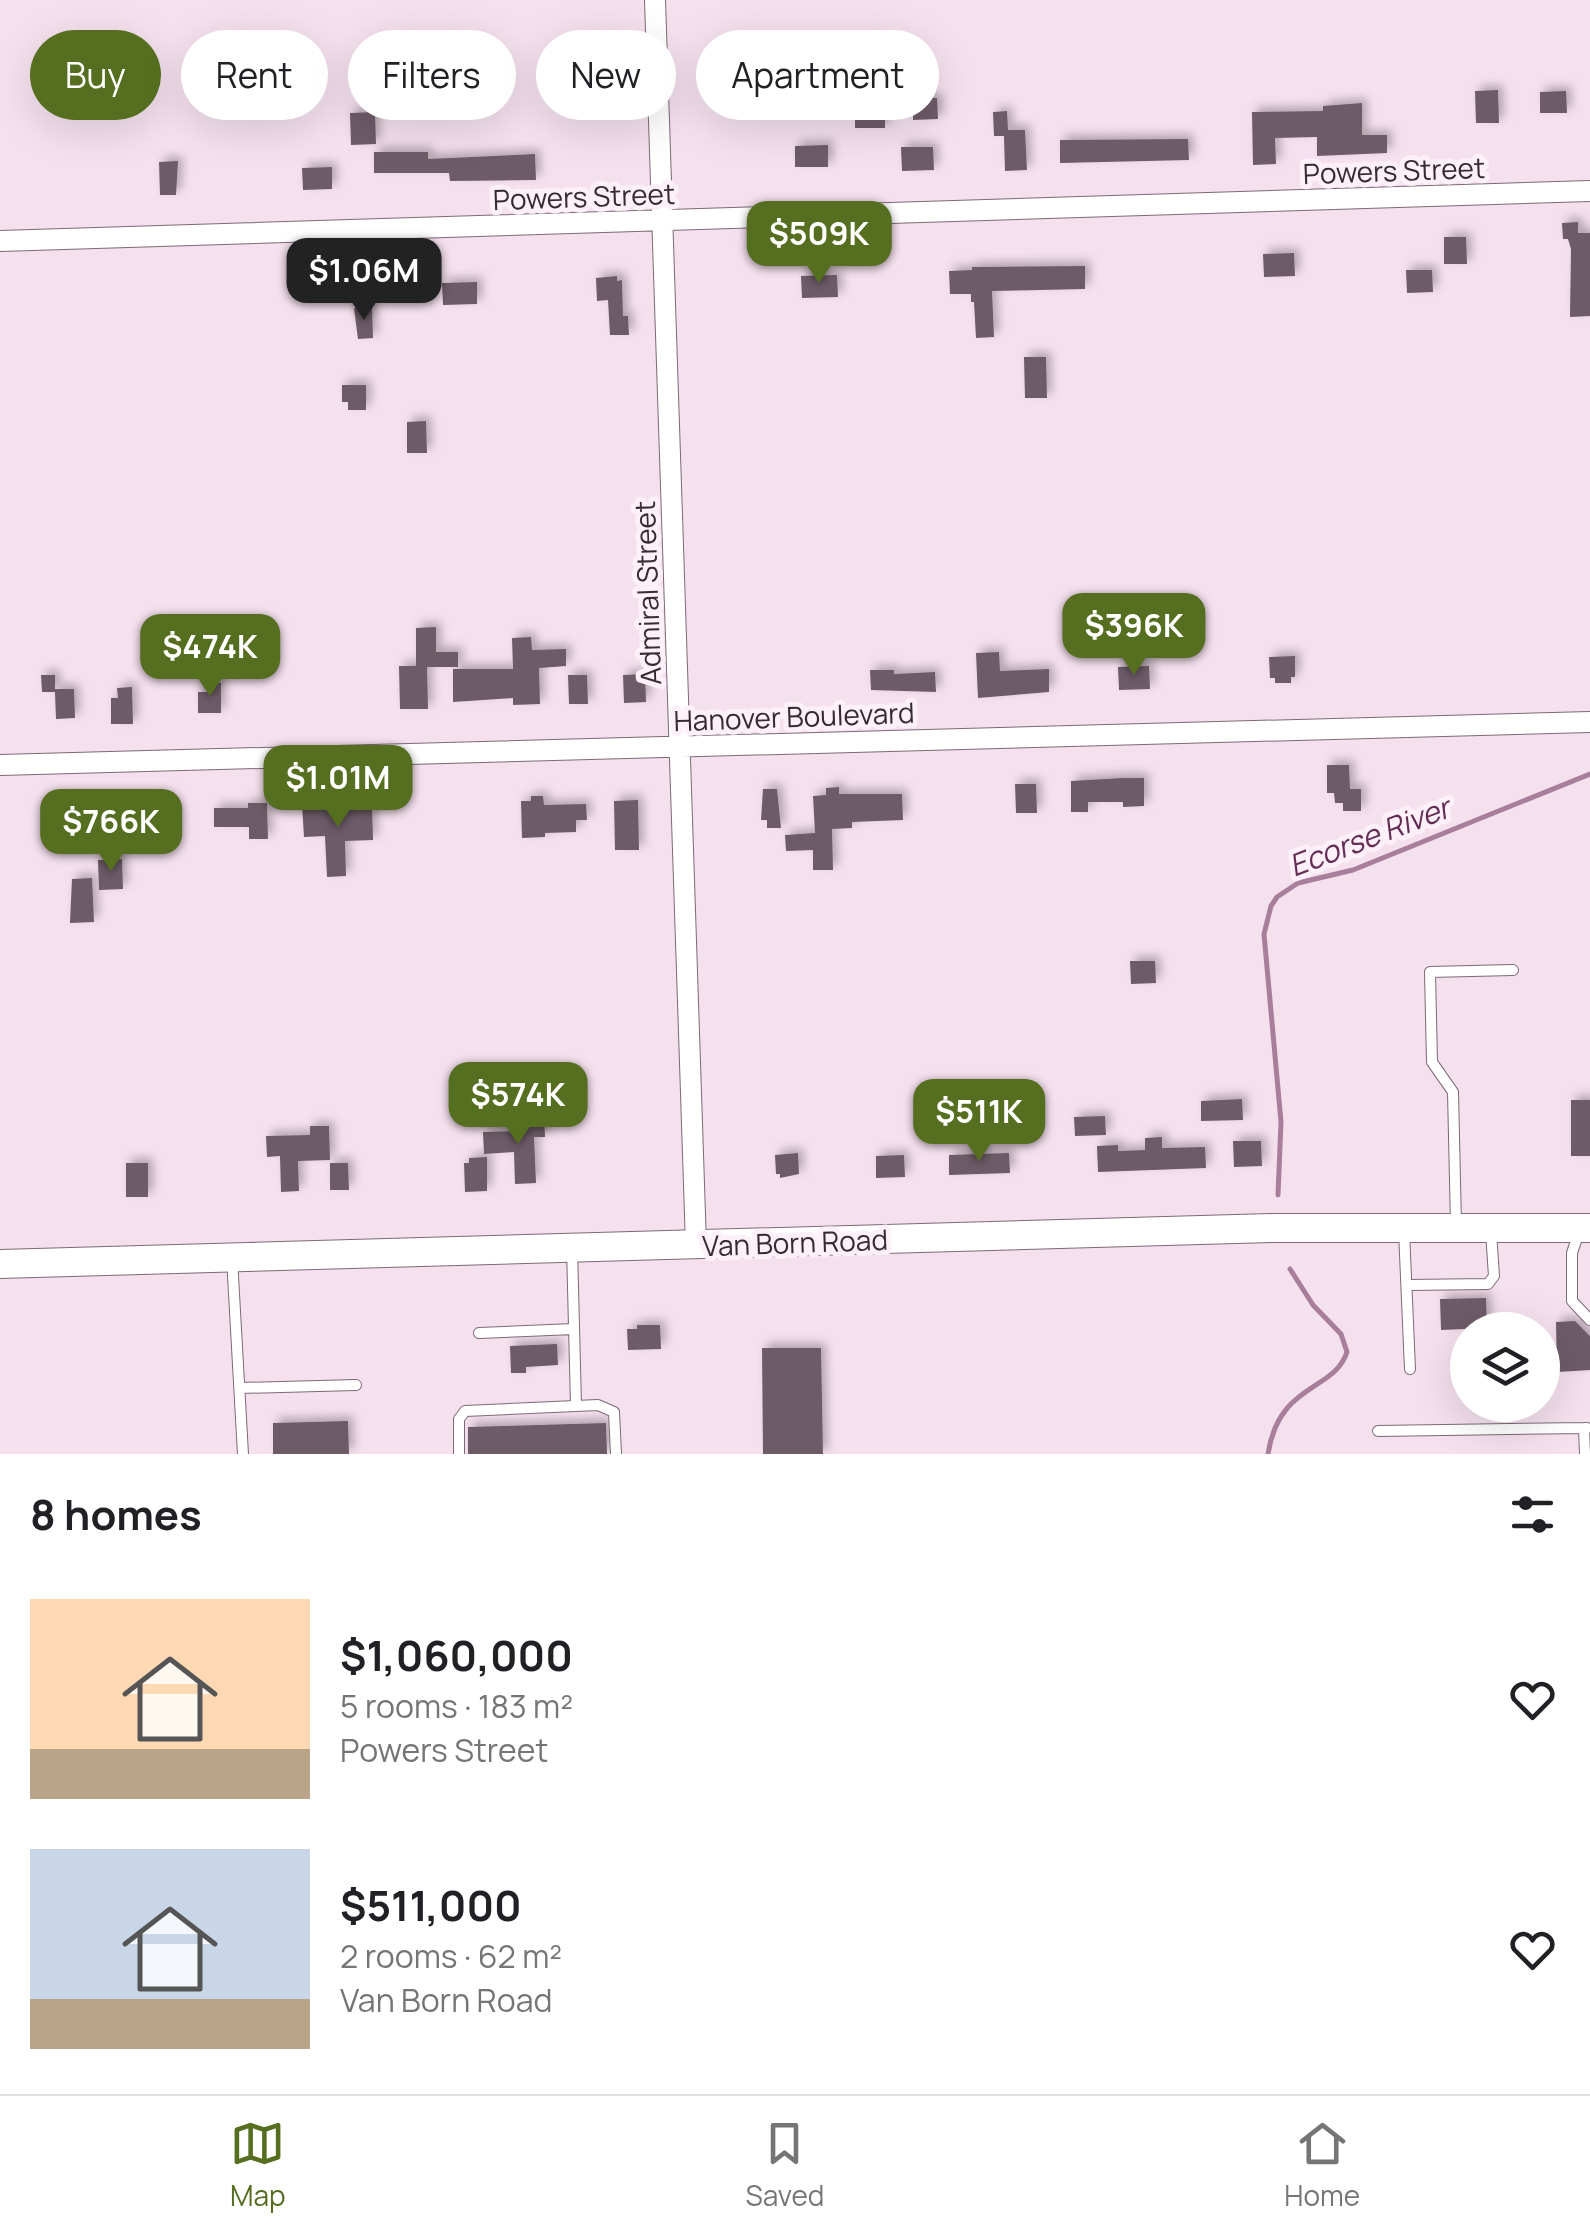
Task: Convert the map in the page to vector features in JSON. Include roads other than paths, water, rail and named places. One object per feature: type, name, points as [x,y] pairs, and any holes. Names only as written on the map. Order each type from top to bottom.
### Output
[{"type":"main road","name":"Van Born Road","points":[[0,1264],[1404,1226],[1585,1228]]},
{"type":"street","name":"Admiral Street","points":[[655,0],[696,1245]]},
{"type":"street","name":"Powers Street","points":[[0,241],[1590,192]]},
{"type":"street","name":"Hanover Boulevard","points":[[0,764],[1590,722]]},
{"type":"lane","points":[[1456,1226],[1453,1092],[1432,1062],[1430,972],[1513,970]]},
{"type":"lane","points":[[1404,1226],[1410,1369]]},
{"type":"lane","points":[[1408,1285],[1488,1284],[1494,1276],[1491,1226]]},
{"type":"lane","points":[[1585,1228],[1572,1253],[1572,1301],[1590,1320]]},
{"type":"lane","points":[[572,1247],[576,1405]]},
{"type":"lane","points":[[232,1257],[243,1454]]},
{"type":"lane","points":[[479,1332],[574,1329]]},
{"type":"lane","points":[[240,1388],[356,1385]]},
{"type":"lane","points":[[459,1454],[458,1419],[464,1411],[576,1405],[598,1405],[614,1412],[616,1454]]},
{"type":"lane","points":[[1378,1431],[1587,1428],[1584,1454]]},
{"type":"waterway","name":"Ecorse River","points":[[1278,1195],[1281,1122],[1264,934],[1277,897],[1298,883],[1353,870],[1590,774]]},
{"type":"waterway","name":"Ecorse River","points":[[1268,1454],[1283,1413],[1331,1375],[1347,1352],[1341,1334],[1313,1305],[1290,1269]]}]
